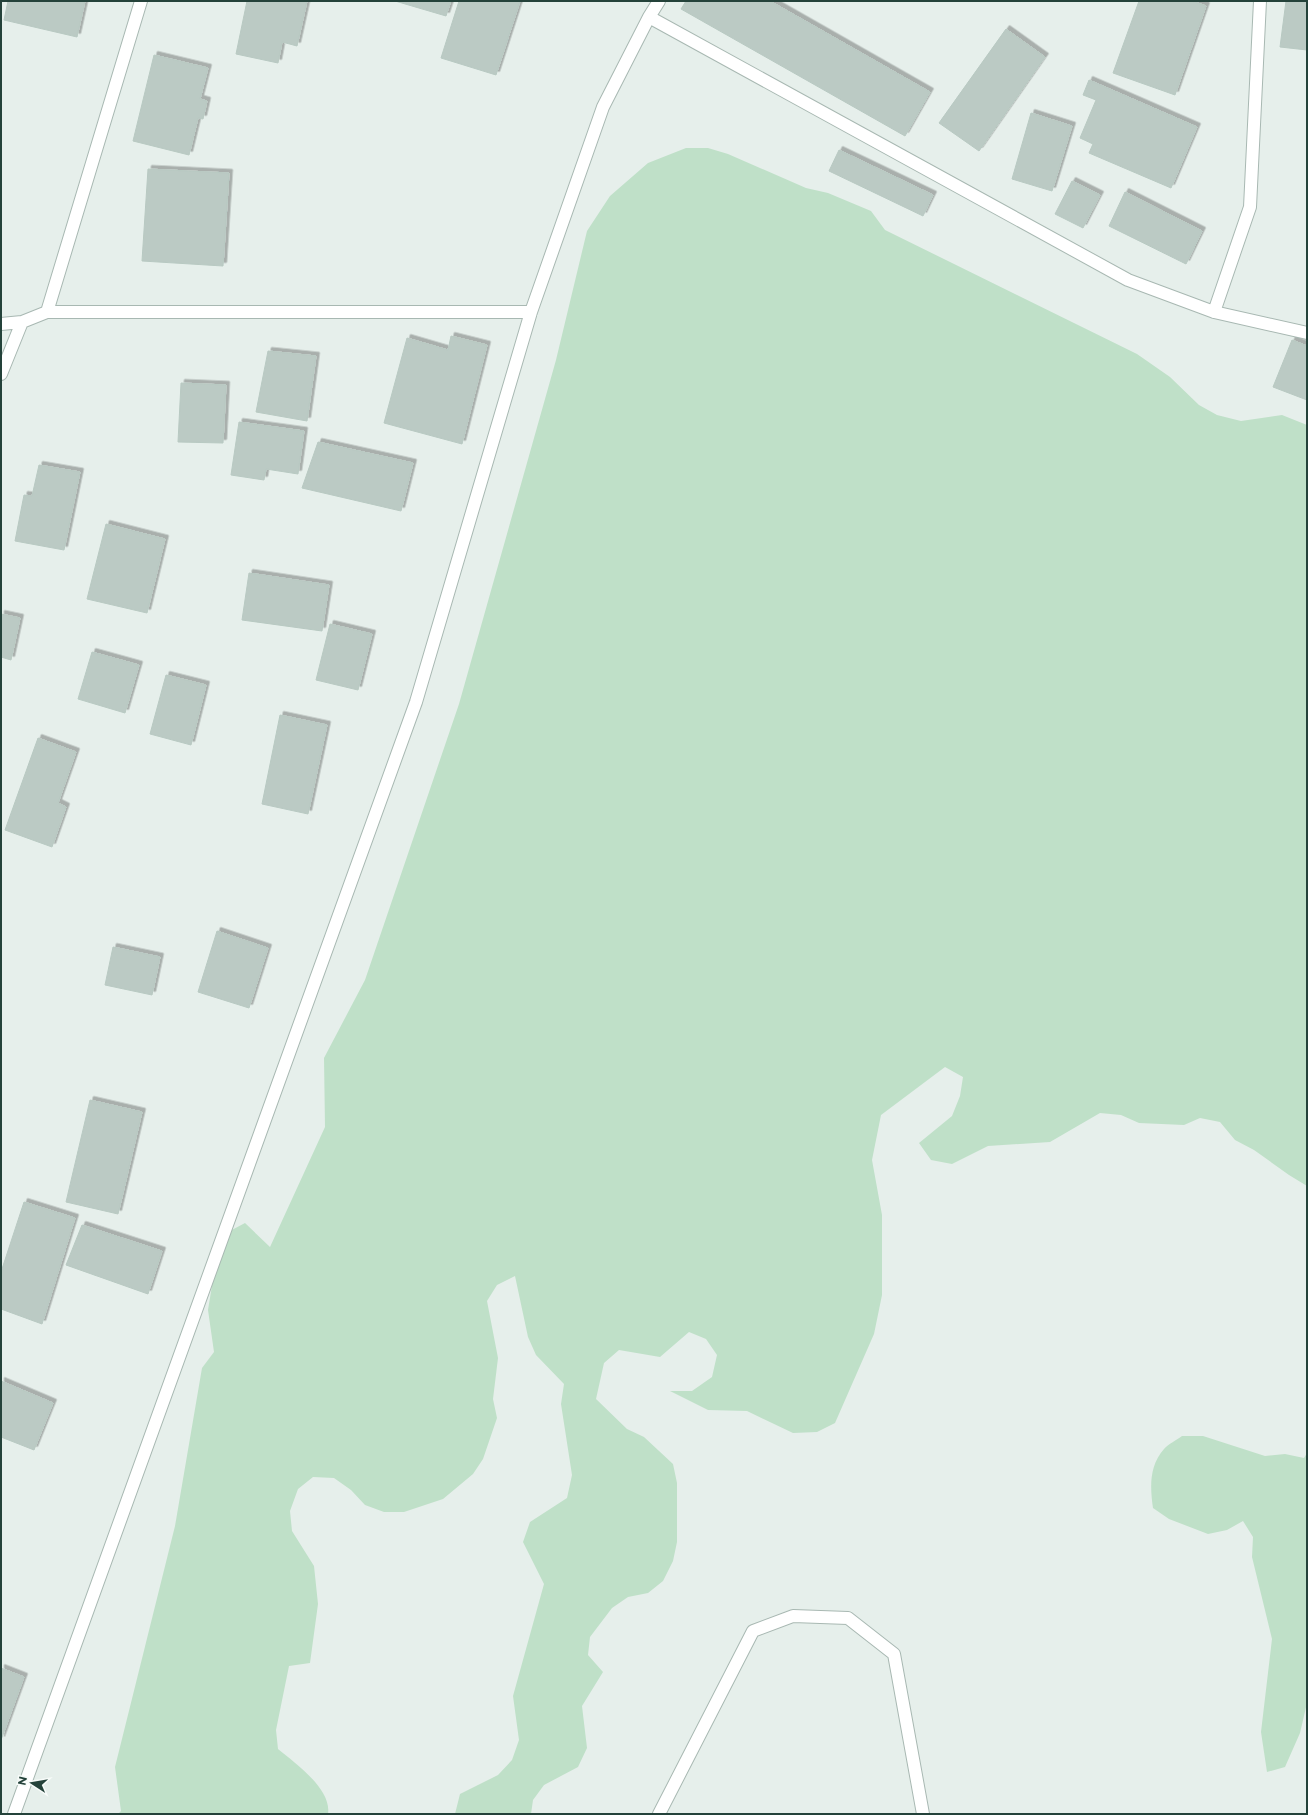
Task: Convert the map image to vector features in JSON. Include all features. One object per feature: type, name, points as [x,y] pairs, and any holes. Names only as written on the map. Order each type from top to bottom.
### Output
[{"type":"street","points":[[47,312],[141,1]]},
{"type":"street","points":[[14,1814],[416,702],[531,312],[603,107],[649,17],[659,1]]},
{"type":"street","points":[[1214,312],[1250,207],[1260,1]]},
{"type":"street","points":[[649,17],[1128,280],[1214,312],[1307,334]]},
{"type":"street","points":[[1,324],[22,322],[47,312],[531,312]]},
{"type":"street","points":[[1,374],[22,322]]},
{"type":"street","points":[[659,1814],[753,1631],[793,1616],[848,1618],[894,1654],[922,1814]]},
{"type":"green space","points":[[686,148],[708,148],[728,154],[806,188],[828,193],[871,211],[885,230],[1137,354],[1170,377],[1199,405],[1217,415],[1241,421],[1282,415],[1307,425],[1307,1186],[1254,1150],[1235,1140],[1220,1122],[1200,1118],[1184,1125],[1139,1123],[1121,1115],[1100,1113],[1050,1142],[988,1146],[952,1164],[931,1160],[919,1143],[952,1116],[960,1096],[963,1077],[945,1067],[881,1115],[872,1160],[882,1215],[882,1295],[874,1334],[835,1423],[817,1432],[793,1433],[747,1411],[708,1410],[670,1391],[692,1391],[712,1377],[717,1355],[706,1339],[689,1332],[660,1357],[619,1350],[604,1363],[596,1399],[627,1429],[644,1437],[673,1464],[677,1483],[677,1542],[673,1561],[663,1581],[648,1593],[628,1597],[612,1608],[590,1637],[588,1655],[603,1672],[582,1706],[587,1748],[578,1767],[544,1785],[533,1800],[531,1814],[455,1814],[460,1794],[498,1775],[512,1760],[519,1740],[513,1696],[544,1584],[523,1542],[530,1522],[567,1498],[572,1475],[561,1404],[564,1384],[536,1355],[528,1337],[515,1276],[497,1285],[487,1301],[498,1358],[493,1399],[497,1418],[483,1459],[473,1474],[443,1499],[404,1512],[384,1512],[365,1505],[351,1490],[334,1478],[313,1477],[298,1489],[290,1511],[292,1531],[314,1566],[318,1604],[310,1663],[289,1666],[276,1730],[278,1749],[311,1777],[318,1786],[328,1805],[328,1814],[118,1814],[121,1811],[115,1767],[175,1526],[202,1368],[214,1352],[208,1310],[218,1249],[228,1232],[245,1223],[270,1247],[325,1127],[324,1058],[365,980],[459,704],[556,360],[587,231],[610,196],[648,163]]},
{"type":"green space","points":[[1182,1436],[1203,1436],[1265,1456],[1285,1454],[1304,1458],[1307,1453],[1307,1703],[1300,1733],[1285,1767],[1267,1772],[1261,1732],[1272,1639],[1252,1557],[1253,1537],[1243,1521],[1227,1530],[1208,1534],[1169,1519],[1153,1508],[1151,1485],[1153,1470],[1156,1462],[1166,1447]]},
{"type":"building","points":[[8,1],[85,1],[77,37],[4,20]]},
{"type":"building","points":[[247,1],[307,1],[297,46],[282,42],[278,63],[236,54]]},
{"type":"building","points":[[395,1],[451,1],[446,16]]},
{"type":"building","points":[[459,1],[520,1],[496,75],[441,58]]},
{"type":"building","points":[[686,1],[770,1],[930,92],[905,136],[681,9]]},
{"type":"building","points":[[1139,1],[1192,1],[1206,6],[1175,95],[1113,73]]},
{"type":"building","points":[[1286,1],[1307,1],[1307,50],[1280,47]]},
{"type":"building","points":[[1006,29],[1045,57],[979,151],[939,123]]},
{"type":"building","points":[[154,55],[208,68],[200,99],[207,101],[203,119],[198,118],[189,155],[133,141]]},
{"type":"building","points":[[1089,80],[1197,127],[1171,188],[1089,153],[1093,144],[1080,138],[1096,100],[1083,95]]},
{"type":"building","points":[[1031,113],[1072,126],[1052,191],[1012,179]]},
{"type":"building","points":[[839,150],[933,195],[923,216],[829,171]]},
{"type":"building","points":[[148,169],[229,173],[223,266],[142,261]]},
{"type":"building","points":[[1072,181],[1100,195],[1083,228],[1055,214]]},
{"type":"building","points":[[1125,192],[1202,231],[1186,264],[1109,226]]},
{"type":"building","points":[[451,336],[487,345],[462,444],[384,423],[407,338],[448,350]]},
{"type":"building","points":[[1292,340],[1307,346],[1307,400],[1273,387]]},
{"type":"building","points":[[268,351],[316,356],[307,421],[256,412]]},
{"type":"building","points":[[181,383],[226,385],[223,443],[178,442]]},
{"type":"building","points":[[239,422],[304,431],[298,474],[266,469],[264,480],[231,475]]},
{"type":"building","points":[[318,442],[413,463],[401,511],[302,488]]},
{"type":"building","points":[[39,465],[80,472],[64,550],[15,541],[24,495],[32,496]]},
{"type":"building","points":[[106,524],[165,539],[147,613],[87,599]]},
{"type":"building","points":[[249,573],[329,585],[322,631],[242,620]]},
{"type":"building","points":[[1,614],[20,618],[11,660],[1,657]]},
{"type":"building","points":[[330,624],[372,634],[358,690],[316,680]]},
{"type":"building","points":[[92,652],[139,665],[125,713],[78,699]]},
{"type":"building","points":[[166,675],[206,685],[191,745],[150,734]]},
{"type":"building","points":[[280,715],[327,725],[308,814],[262,804]]},
{"type":"building","points":[[38,738],[76,752],[58,803],[66,807],[52,847],[5,830]]},
{"type":"building","points":[[217,931],[268,948],[249,1008],[198,992]]},
{"type":"building","points":[[113,947],[160,957],[152,995],[105,985]]},
{"type":"building","points":[[90,1100],[142,1112],[118,1214],[66,1202]]},
{"type":"building","points":[[24,1202],[75,1218],[42,1324],[1,1309],[1,1272]]},
{"type":"building","points":[[82,1225],[162,1251],[148,1294],[66,1265]]},
{"type":"building","points":[[1,1381],[53,1403],[34,1450],[1,1437]]},
{"type":"building","points":[[1,1668],[24,1677],[1,1740]]}]
